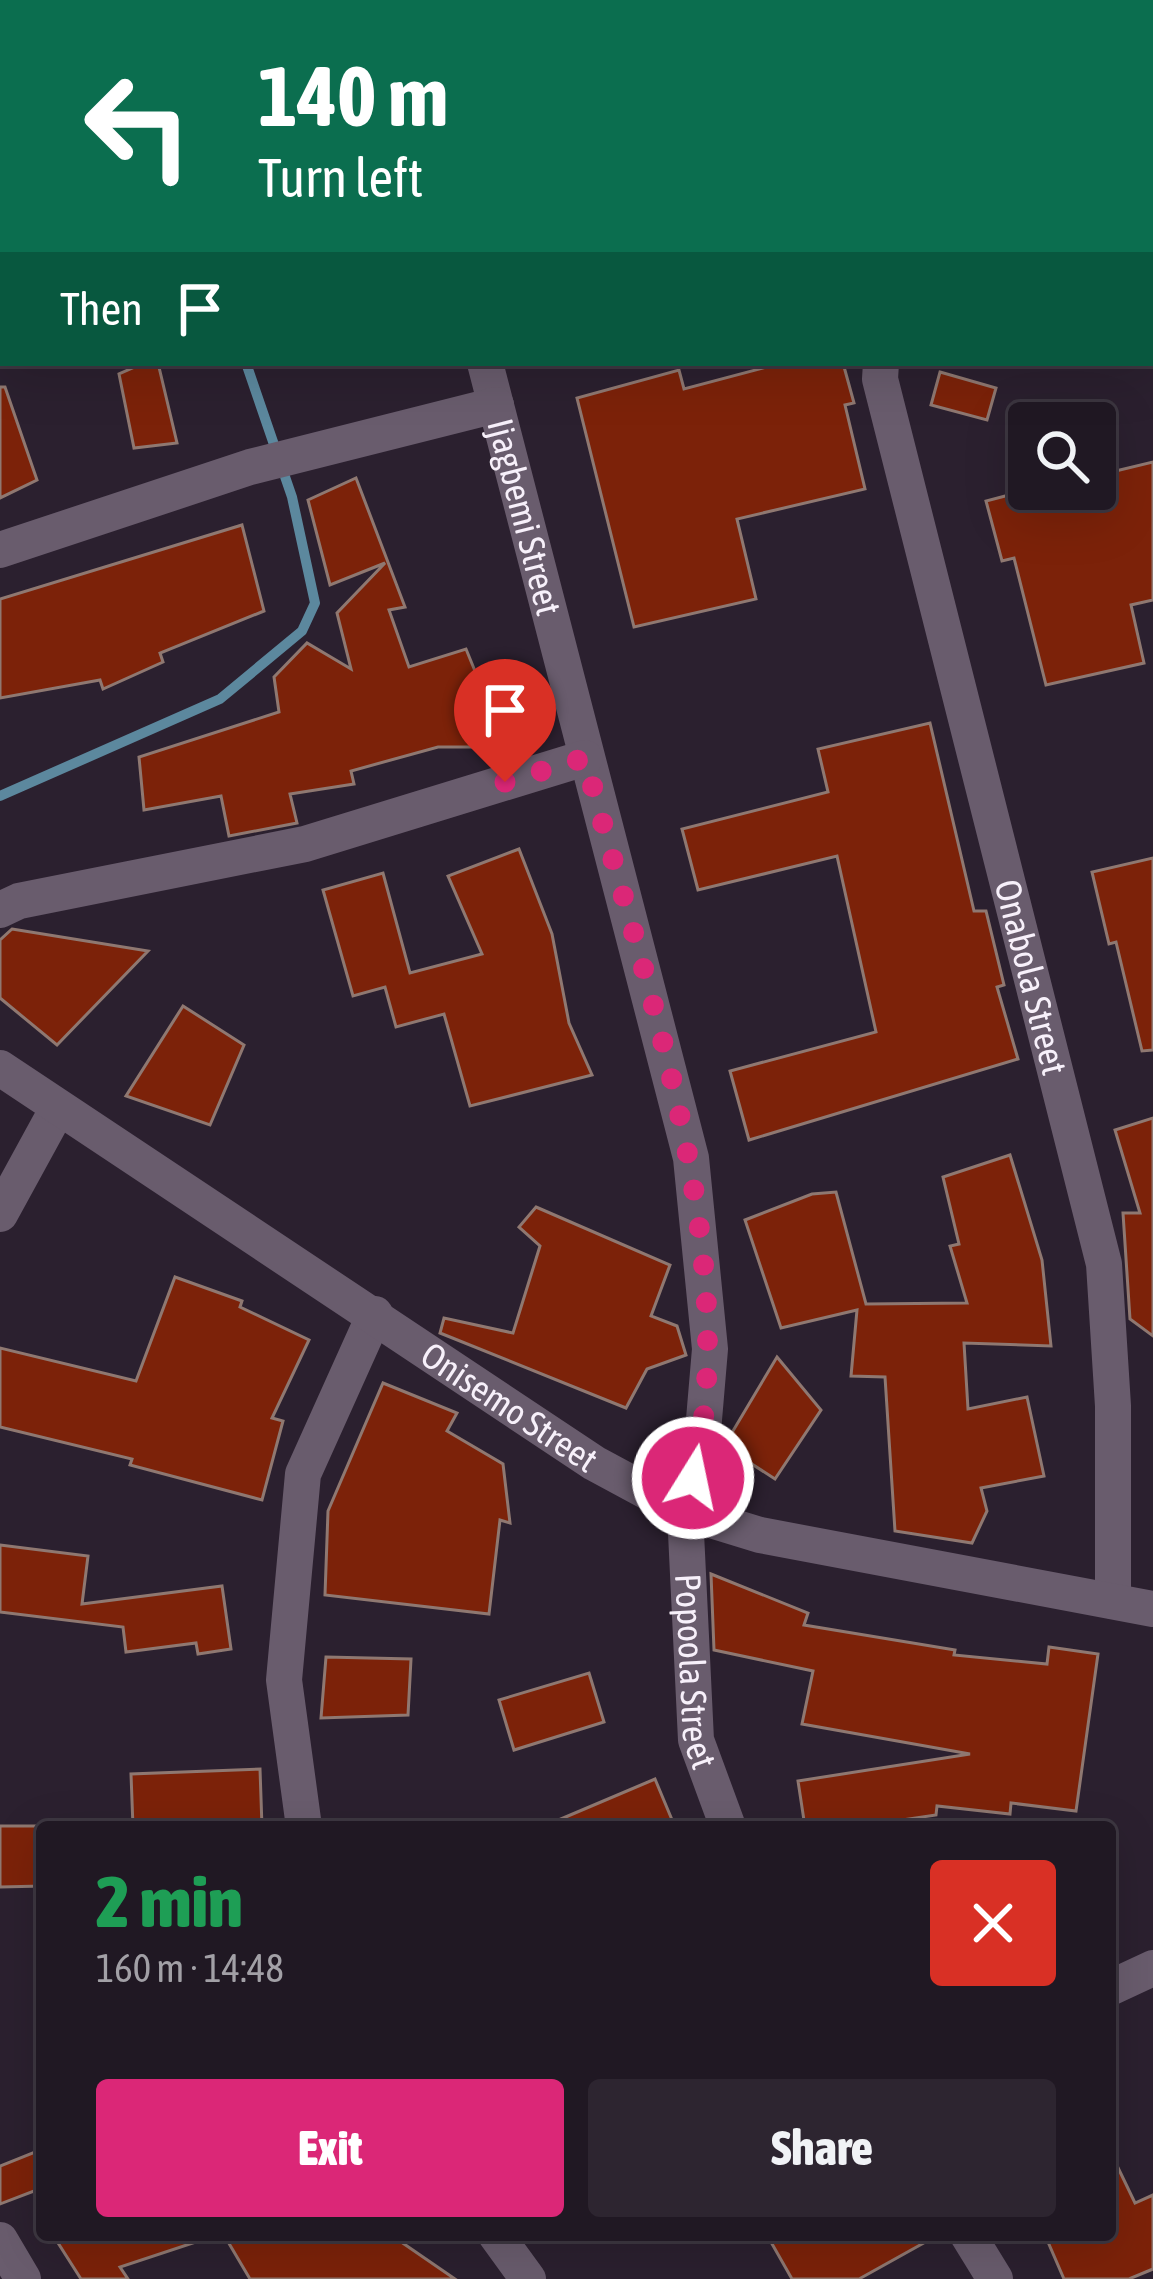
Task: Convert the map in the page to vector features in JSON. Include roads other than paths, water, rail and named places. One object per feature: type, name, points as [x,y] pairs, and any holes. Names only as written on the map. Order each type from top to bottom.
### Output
[{"type":"street","name":"Ijagbemi Street","points":[[486,366],[691,1158],[710,1349],[702,1443],[685,1512]]},
{"type":"street","name":"Onabola Street","points":[[881,366],[880,379],[1103,1264],[1114,1406],[1114,1601]]},
{"type":"street","points":[[0,550],[250,466],[496,404]]},
{"type":"street","points":[[0,910],[19,901],[305,844],[585,758]]},
{"type":"street","name":"Onisemo Street","points":[[0,1068],[594,1463],[685,1512],[845,1553],[1153,1610]]},
{"type":"street","points":[[0,1214],[58,1108]]},
{"type":"street","points":[[303,1821],[284,1680],[303,1474],[375,1314]]},
{"type":"street","name":"Popoola Street","points":[[685,1512],[695,1740],[726,1821]]},
{"type":"street","points":[[1116,1985],[1153,1968]]},
{"type":"street","points":[[0,2240],[23,2279]]},
{"type":"street","points":[[500,2241],[528,2279]]},
{"type":"street","points":[[972,2241],[995,2279]]},
{"type":"waterway","points":[[0,796],[220,699],[302,631],[315,603],[292,497],[247,366]]}]
